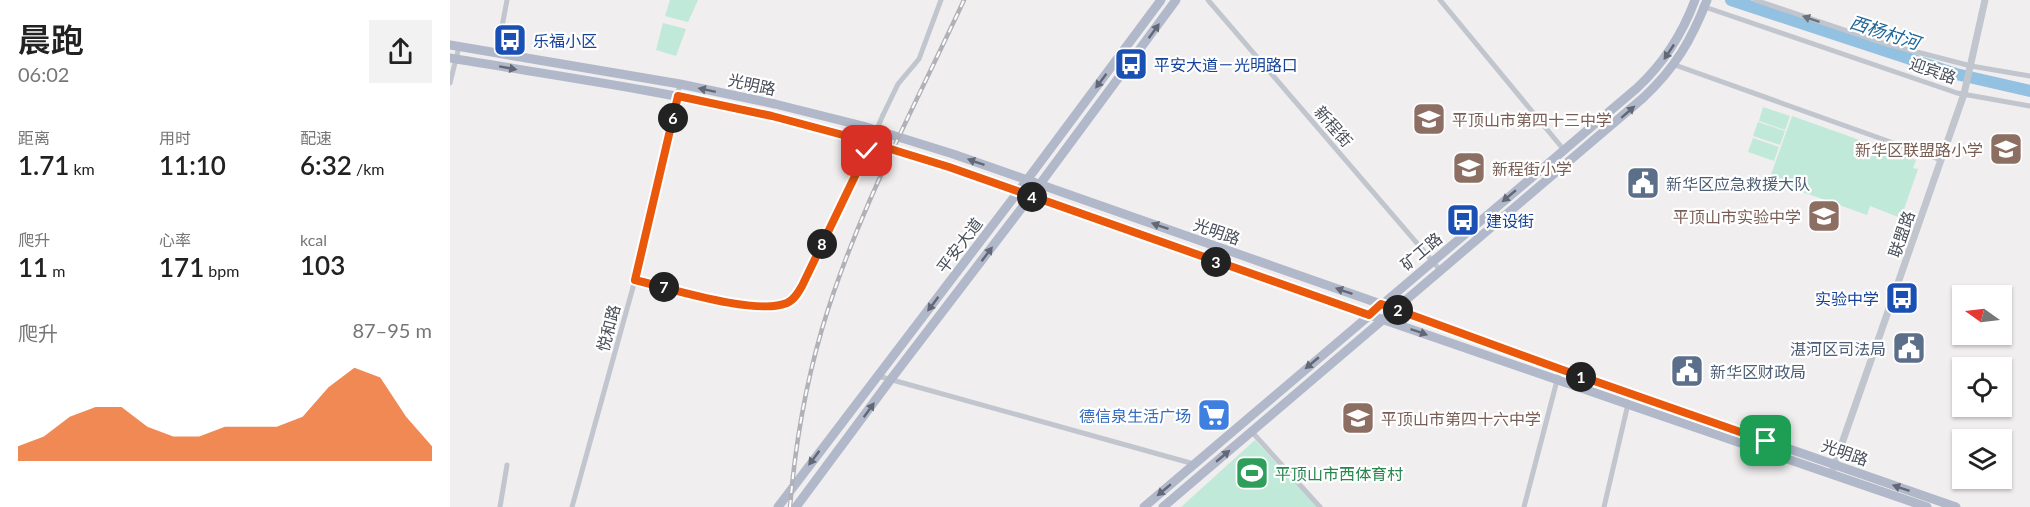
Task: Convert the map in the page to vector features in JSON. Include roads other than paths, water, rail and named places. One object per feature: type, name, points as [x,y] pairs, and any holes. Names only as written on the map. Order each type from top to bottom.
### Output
[{"type":"main road","name":"平安大道","points":[[778,507],[1161,0]]},
{"type":"main road","name":"平安大道","points":[[796,507],[1041,184],[1176,0]]},
{"type":"main road","name":"矿工路","points":[[1144,507],[1637,88],[1658,68],[1681,32],[1694,2]]},
{"type":"main road","name":"矿工路","points":[[1162,507],[1643,98],[1675,65],[1696,28],[1706,3]]},
{"type":"main road","name":"光明路","points":[[454,46],[680,84],[775,104],[863,126],[953,154],[1395,309],[1833,470],[1926,507]]},
{"type":"main road","name":"光明路","points":[[453,59],[678,96],[772,116],[858,139],[949,167],[1628,404],[1937,504],[1956,507]]},
{"type":"street","points":[[497,52],[507,0]]},
{"type":"street","points":[[635,280],[726,302],[755,306],[785,304],[794,299],[900,81],[919,59],[941,0]]},
{"type":"street","name":"新程街","points":[[1208,0],[1440,270]]},
{"type":"street","points":[[1440,0],[1564,150]]},
{"type":"street","points":[[1755,0],[1886,44],[1971,68],[2030,75]]},
{"type":"street","name":"联盟路","points":[[1833,470],[1965,92],[1985,0]]},
{"type":"street","name":"迎宾路","points":[[1694,2],[1706,3],[1965,92],[2030,106]]},
{"type":"street","points":[[450,83],[454,46]]},
{"type":"street","points":[[1675,65],[1941,160]]},
{"type":"street","name":"悦和路","points":[[572,507],[635,280],[680,84]]},
{"type":"street","points":[[1524,507],[1560,369]]},
{"type":"street","points":[[878,376],[1194,464]]},
{"type":"street","points":[[1604,507],[1628,404]]},
{"type":"street","points":[[1252,432],[1320,507]]},
{"type":"street","points":[[500,507],[507,465]]},
{"type":"waterway","name":"西杨村河","points":[[1731,0],[1956,74],[2030,91]]},
{"type":"railway","points":[[790,507],[806,395],[822,329],[836,286],[887,162],[964,0]]},
{"type":"place","name":"乐福小区","points":[[510,40]]},
{"type":"place","name":"平安大道－光明路口","points":[[1131,64]]},
{"type":"place","name":"平顶山市第四十三中学","points":[[1429,119]]},
{"type":"place","name":"新华区联盟路小学","points":[[2006,149]]},
{"type":"place","name":"新程街小学","points":[[1469,168]]},
{"type":"place","name":"新华区应急救援大队","points":[[1643,183]]},
{"type":"place","name":"平顶山市实验中学","points":[[1824,216]]},
{"type":"place","name":"建设街","points":[[1463,220]]},
{"type":"place","name":"实验中学","points":[[1902,298]]},
{"type":"place","name":"湛河区司法局","points":[[1909,348]]},
{"type":"place","name":"新华区财政局","points":[[1687,371]]},
{"type":"place","name":"德信泉生活广场","points":[[1214,415]]},
{"type":"place","name":"平顶山市第四十六中学","points":[[1358,418]]},
{"type":"place","name":"平顶山市西体育村","points":[[1252,473]]}]
